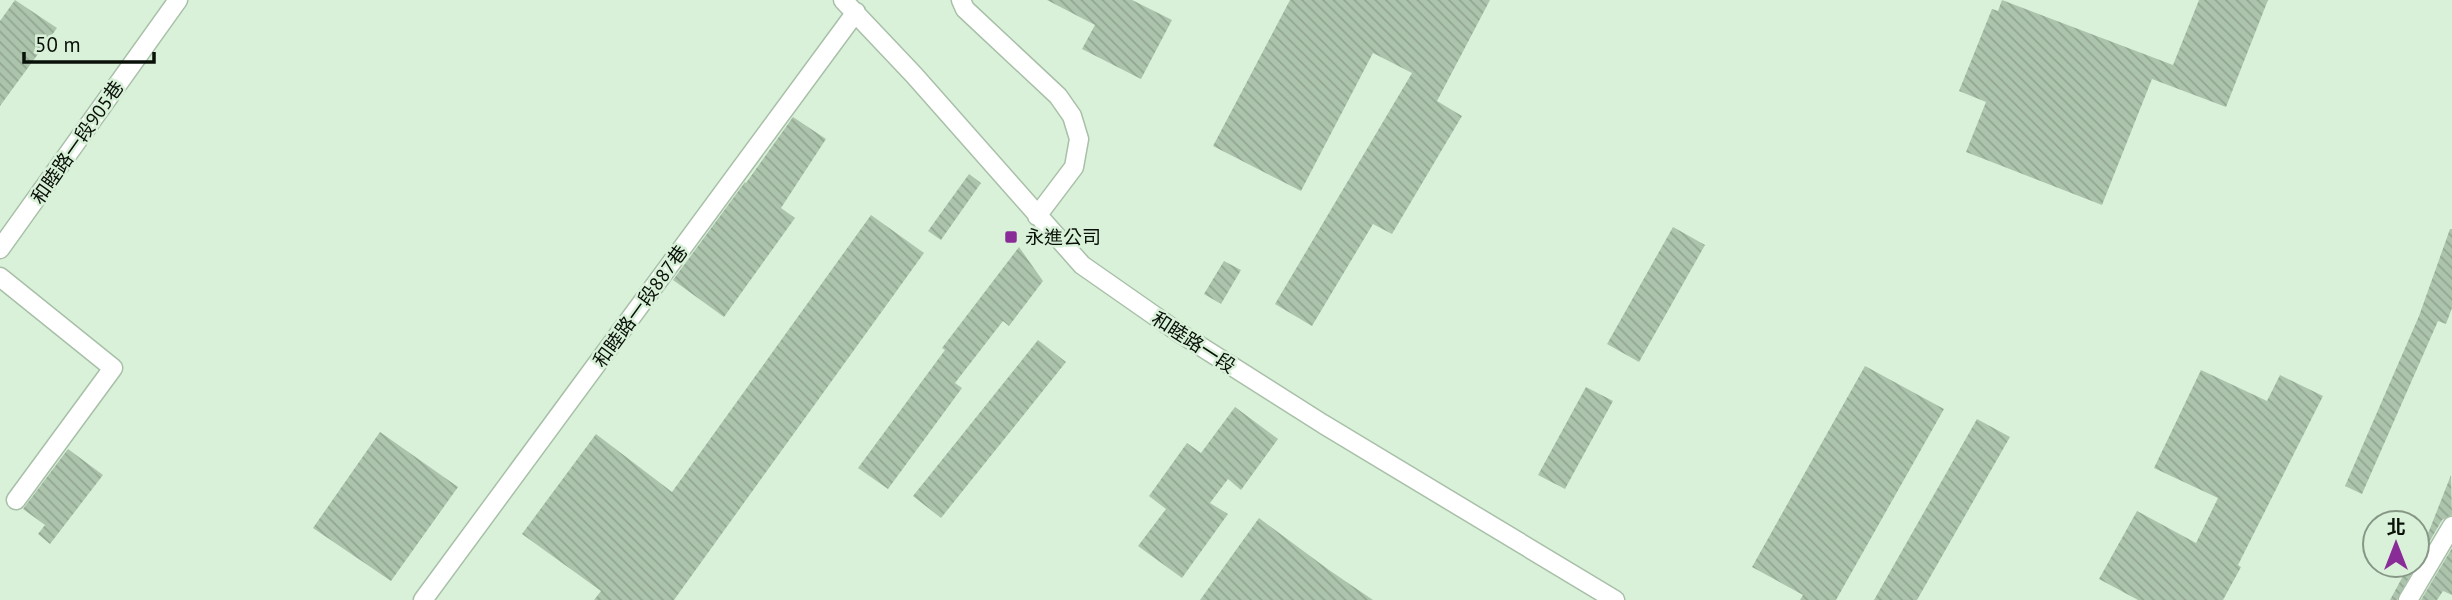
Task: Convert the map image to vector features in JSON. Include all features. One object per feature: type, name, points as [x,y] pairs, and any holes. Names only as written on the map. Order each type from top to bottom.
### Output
[{"type":"street","name":"和睦路一段905巷","points":[[0,249],[178,0]]},
{"type":"street","points":[[961,0],[965,9],[1058,96],[1072,116],[1079,139],[1074,167],[1037,216]]},
{"type":"street","name":"和睦路一段","points":[[849,6],[1082,265],[1178,332],[1335,431],[1615,600]]},
{"type":"street","name":"和睦路一段887巷","points":[[423,600],[849,6]]},
{"type":"street","points":[[0,277],[113,368],[16,500]]},
{"type":"street","points":[[2408,600],[2452,526]]},
{"type":"building","points":[[15,0],[57,28],[0,106],[0,21]]},
{"type":"building","points":[[1047,0],[1132,0],[1172,20],[1141,79],[1082,49],[1095,25]]},
{"type":"building","points":[[1290,0],[1490,0],[1437,101],[1462,116],[1392,234],[1373,224],[1312,326],[1275,304],[1412,73],[1373,53],[1301,191],[1213,146]]},
{"type":"building","points":[[2002,0],[2173,65],[2199,0],[2268,0],[2226,107],[2152,79],[2102,205],[1966,152],[1986,102],[1959,91],[1992,9],[1998,11]]},
{"type":"building","points":[[793,117],[826,139],[781,208],[795,218],[724,317],[673,280]]},
{"type":"building","points":[[969,174],[981,183],[941,240],[928,231]]},
{"type":"building","points":[[871,215],[924,253],[674,600],[594,600],[601,591],[522,534],[596,434],[672,492]]},
{"type":"building","points":[[1673,227],[1705,245],[1639,362],[1607,344]]},
{"type":"building","points":[[2450,229],[2452,308],[2446,324],[2438,321],[2362,494],[2345,486],[2419,316]]},
{"type":"building","points":[[1019,247],[1043,281],[1009,326],[1003,321],[955,383],[962,388],[888,489],[858,468],[945,350],[942,348]]},
{"type":"building","points":[[1224,261],[1241,270],[1221,304],[1204,294]]},
{"type":"building","points":[[1038,340],[1066,362],[941,518],[913,496]]},
{"type":"building","points":[[1865,366],[1944,409],[1836,600],[1800,600],[1803,595],[1752,567]]},
{"type":"building","points":[[2201,370],[2267,401],[2280,375],[2323,396],[2223,600],[2138,600],[2099,579],[2137,511],[2196,543],[2218,498],[2154,468]]},
{"type":"building","points":[[1586,387],[1613,401],[1565,489],[1538,475]]},
{"type":"building","points":[[1235,407],[1278,439],[1241,490],[1228,479],[1210,503],[1228,514],[1182,578],[1138,546],[1166,509],[1149,496],[1187,443],[1201,453]]},
{"type":"building","points":[[1977,419],[2010,437],[1917,600],[1874,600]]},
{"type":"building","points":[[380,432],[458,487],[391,581],[313,528]]},
{"type":"building","points":[[68,449],[103,475],[50,544],[38,534],[45,525],[23,509]]},
{"type":"building","points":[[2451,475],[2452,515],[2442,520],[2431,539],[2431,526]]},
{"type":"building","points":[[1259,518],[1329,570],[1373,600],[1200,600]]},
{"type":"building","points":[[2452,548],[2452,595],[2443,591],[2437,600],[2421,600]]},
{"type":"building","points":[[2401,579],[2408,579],[2397,600],[2390,600]]},
{"type":"place","name":"永進公司","points":[[1011,237]]}]
